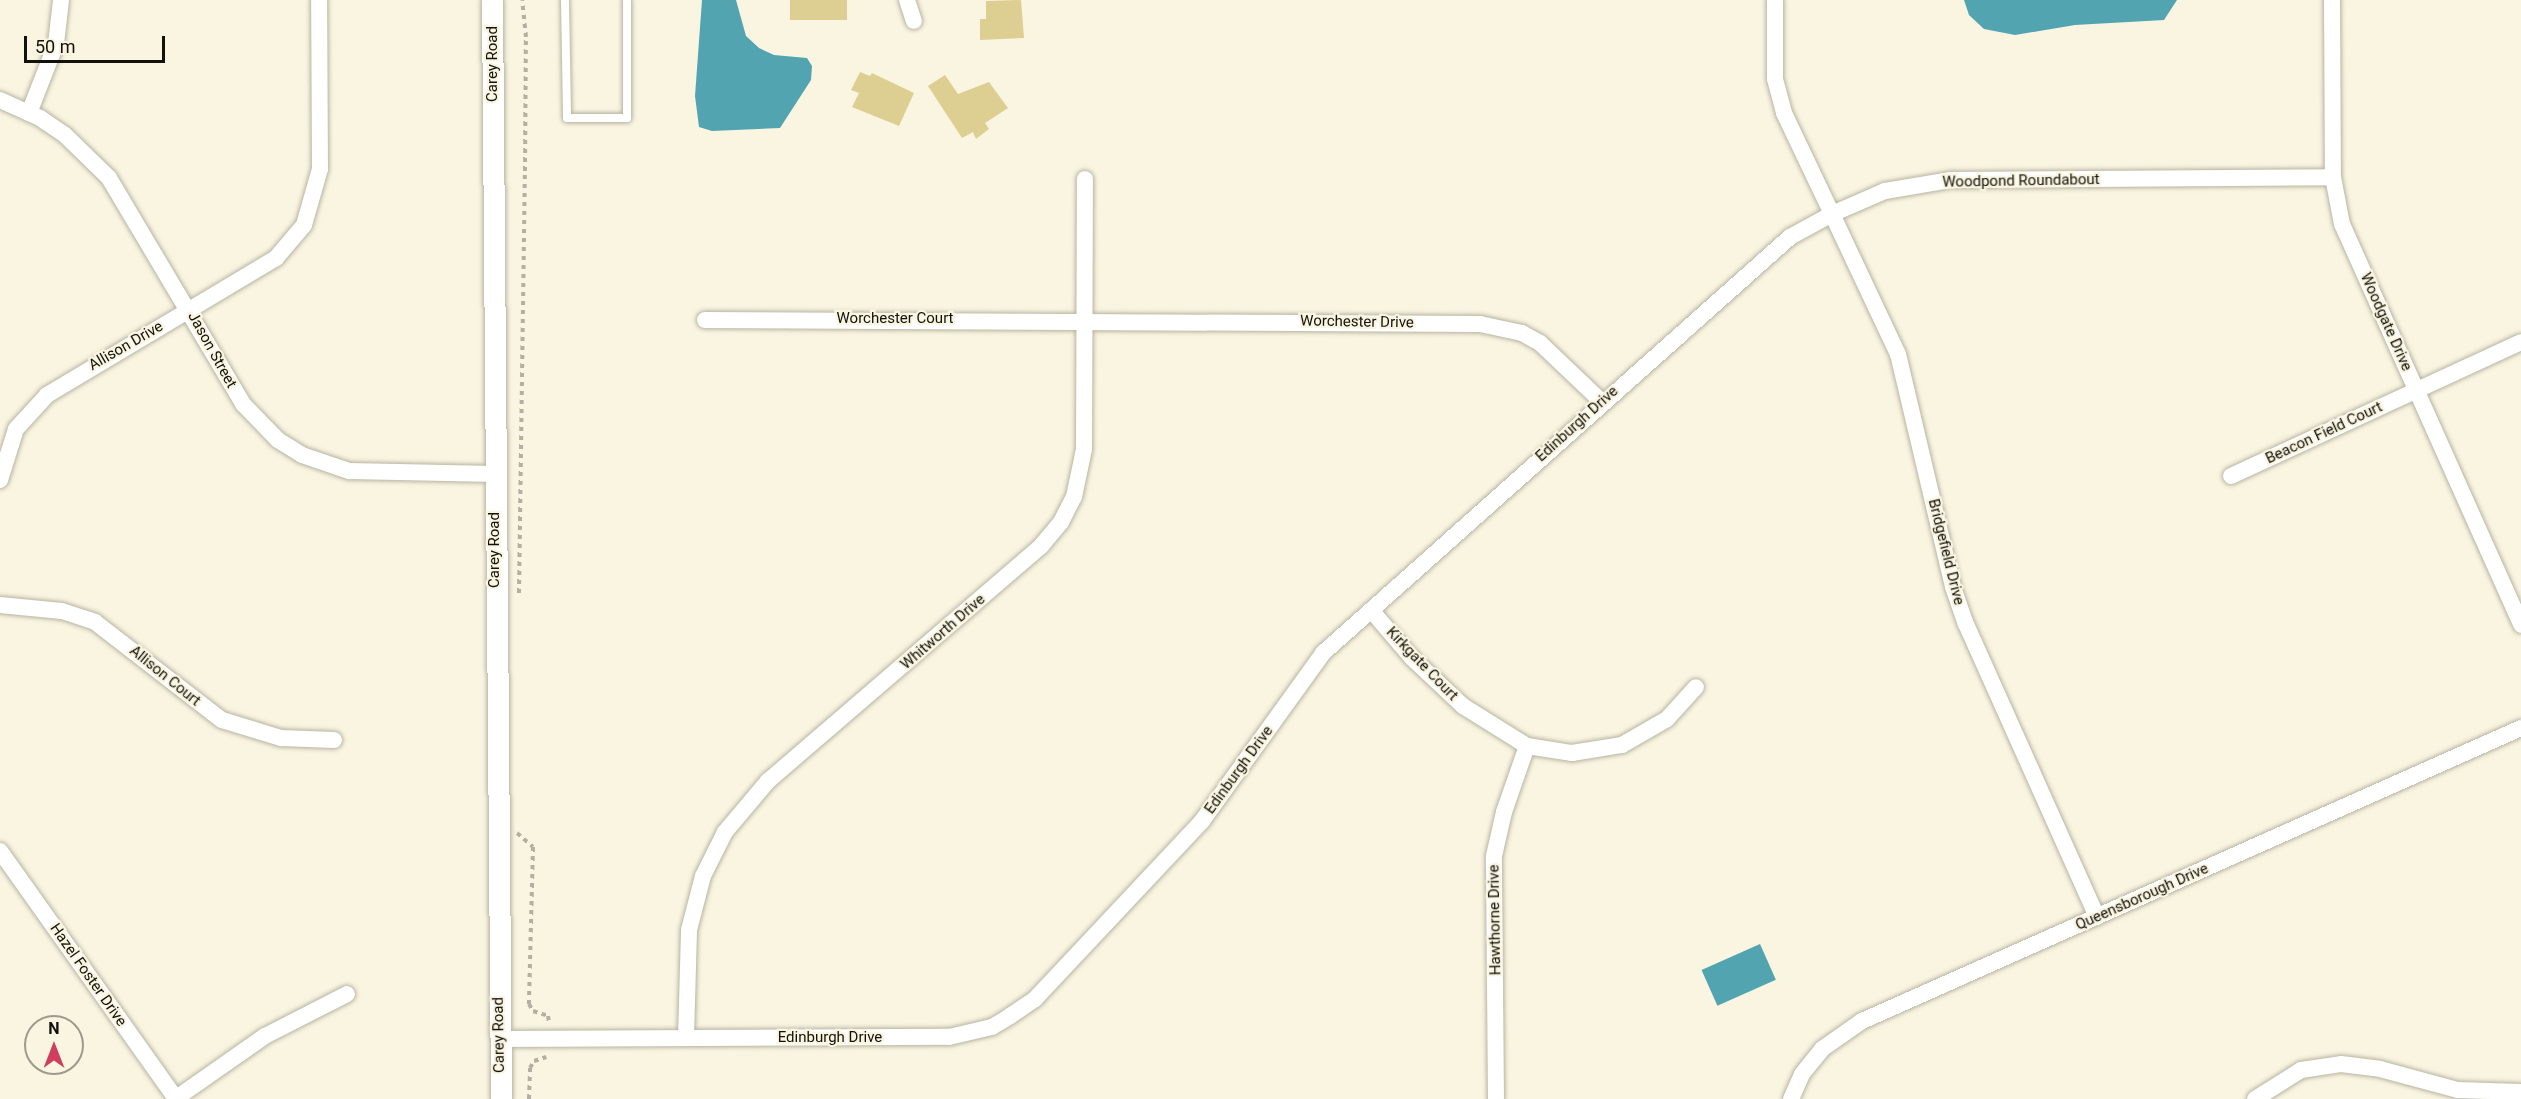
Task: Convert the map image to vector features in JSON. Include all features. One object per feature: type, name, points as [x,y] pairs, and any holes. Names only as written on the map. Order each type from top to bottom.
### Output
[{"type":"street","points":[[29,113],[56,44],[61,0]]},
{"type":"street","name":"Allison Drive","points":[[0,480],[16,429],[47,395],[276,258],[292,242],[311,209],[320,169],[319,0]]},
{"type":"street","name":"Carey Road","points":[[492,0],[501,1099]]},
{"type":"street","points":[[907,0],[914,21]]},
{"type":"street","points":[[1775,0],[1775,79],[1784,113],[1832,214]]},
{"type":"street","name":"Woodgate Drive","points":[[2332,0],[2333,177],[2342,224],[2521,625]]},
{"type":"street","name":"Jason Street","points":[[0,100],[29,113],[65,135],[109,178],[189,309],[243,404],[278,440],[302,455],[349,471],[495,474]]},
{"type":"street","name":"Woodpond Roundabout","points":[[1832,214],[1885,191],[1951,180],[2333,177]]},
{"type":"street","name":"Whitworth Drive","points":[[686,1038],[689,930],[704,876],[725,832],[768,781],[995,588],[1061,522],[1074,497],[1084,449],[1085,179]]},
{"type":"street","name":"Edinburgh Drive","points":[[499,1039],[949,1037],[992,1027],[1010,1016],[1035,999],[1202,821],[1323,654],[1602,402],[1791,237],[1832,214]]},
{"type":"street","name":"Bridgefield Drive","points":[[1832,214],[1898,354],[1953,587],[1966,624],[2097,917]]},
{"type":"street","name":"Worchester Court","points":[[705,320],[1085,321]]},
{"type":"street","name":"Worchester Drive","points":[[1085,321],[1500,327],[1540,343],[1602,402]]},
{"type":"street","name":"Beacon Field Court","points":[[2231,476],[2521,342]]},
{"type":"street","name":"Allison Court","points":[[0,605],[62,611],[95,622],[222,720],[281,738],[334,740]]},
{"type":"street","name":"Kirkgate Court","points":[[1371,610],[1412,658],[1463,706],[1527,746],[1572,753],[1622,745],[1667,719],[1696,687]]},
{"type":"street","name":"Queensborough Drive","points":[[1791,1099],[1813,1059],[1848,1029],[2521,728]]},
{"type":"street","name":"Hawthorne Drive","points":[[1496,1099],[1494,856],[1504,812],[1527,746]]},
{"type":"street","name":"Hazel Foster Drive","points":[[0,851],[176,1099]]},
{"type":"street","points":[[176,1099],[265,1036],[347,994]]},
{"type":"street","points":[[2254,1099],[2301,1070],[2341,1064],[2380,1069],[2458,1090],[2521,1092]]},
{"type":"lane","points":[[565,0],[567,118],[587,118],[627,117],[627,0]]},
{"type":"path","points":[[518,597],[526,37],[522,0]]},
{"type":"path","points":[[516,820],[516,832],[533,848],[529,1004],[533,1011],[548,1016],[549,1056],[534,1060],[530,1068],[529,1099]]},
{"type":"water","points":[[702,0],[736,0],[746,36],[759,48],[774,55],[807,58],[812,66],[811,80],[780,128],[712,131],[699,127],[695,96]]},
{"type":"water","points":[[1964,0],[2177,0],[2164,20],[2075,25],[2015,35],[1984,29],[1969,15]]},
{"type":"water","points":[[1760,944],[1776,980],[1717,1006],[1702,970]]},
{"type":"building","points":[[790,0],[847,0],[847,20],[790,20]]},
{"type":"building","points":[[1021,0],[1024,38],[980,40],[980,19],[986,19],[986,1]]},
{"type":"building","points":[[860,72],[870,76],[872,73],[914,93],[899,126],[852,107],[859,93],[851,90]]},
{"type":"building","points":[[945,75],[958,94],[989,82],[1008,108],[985,123],[989,129],[976,139],[973,132],[962,138],[928,86]]}]
